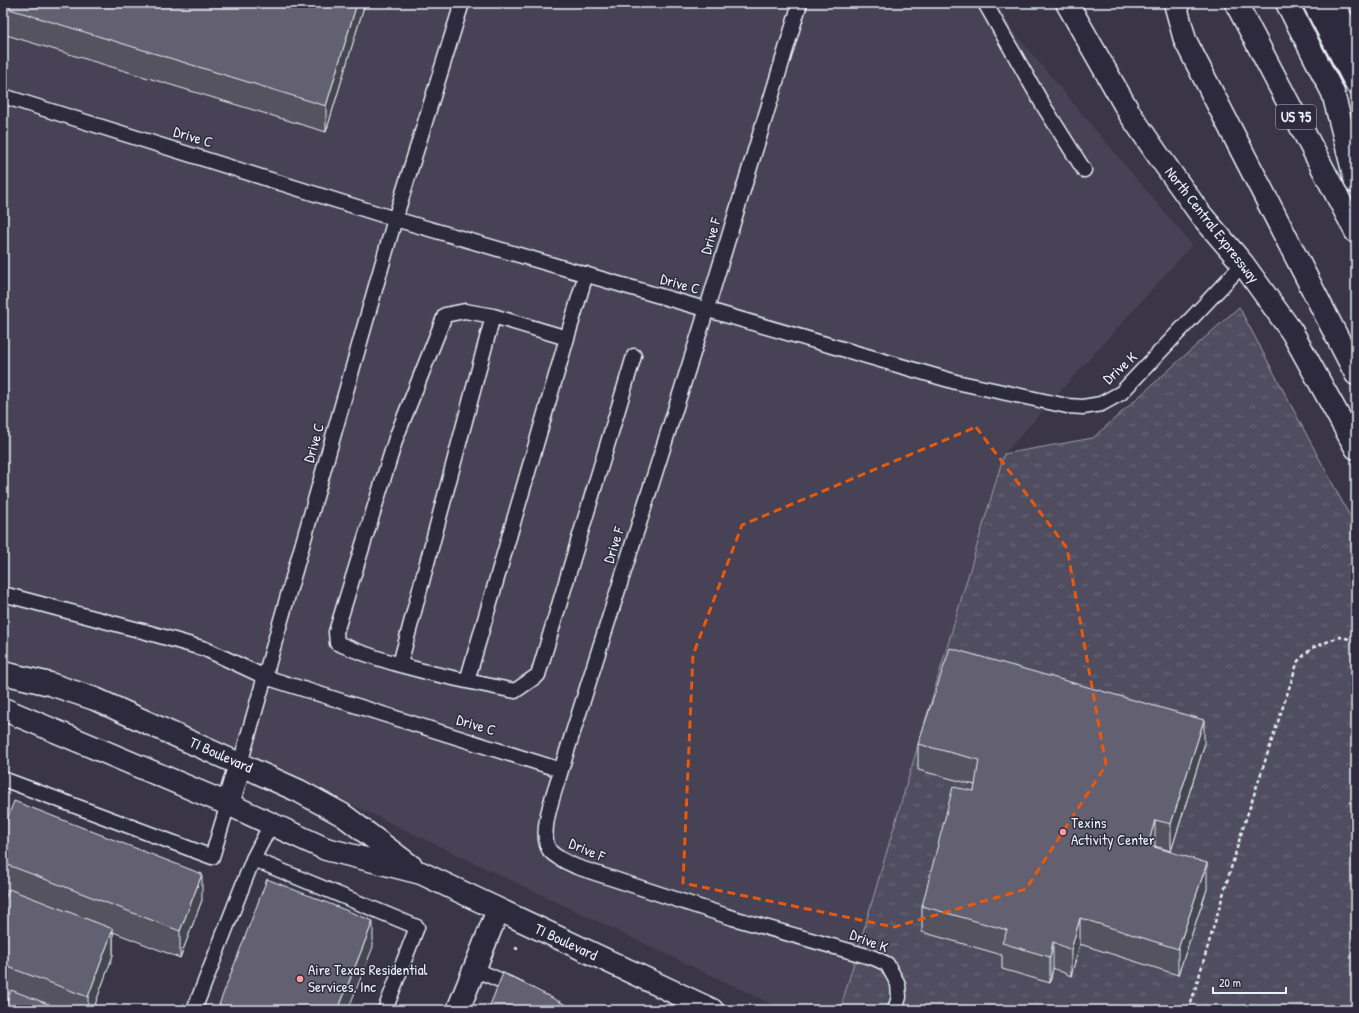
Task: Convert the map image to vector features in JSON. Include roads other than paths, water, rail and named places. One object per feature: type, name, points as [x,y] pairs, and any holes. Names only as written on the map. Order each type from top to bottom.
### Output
[{"type":"main road","name":"North Central Expressway","points":[[1067,3],[1130,114],[1158,155],[1201,216],[1243,264],[1292,332],[1356,448]]},
{"type":"main road","points":[[1175,3],[1185,40],[1356,374]]},
{"type":"main road","name":"US 75","points":[[1236,3],[1356,232]]},
{"type":"main road","points":[[1287,3],[1333,93],[1356,182]]},
{"type":"main road","points":[[1314,3],[1356,83]]},
{"type":"main road","points":[[1333,3],[1356,47]]},
{"type":"main road","name":"TI Boulevard","points":[[3,673],[50,684],[95,699],[299,791],[343,815],[421,873]]},
{"type":"main road","name":"TI Boulevard","points":[[3,709],[228,804],[326,848],[421,873],[712,1010]]},
{"type":"main road","points":[[228,804],[240,764]]},
{"type":"main road","points":[[458,1010],[498,910]]},
{"type":"lane","name":"Drive C","points":[[240,764],[395,218],[462,3]]},
{"type":"lane","name":"Drive F","points":[[793,935],[733,918],[577,867],[562,860],[550,851],[546,841],[546,823],[561,770],[706,310],[800,3]]},
{"type":"lane","points":[[985,3],[1043,105],[1084,170]]},
{"type":"lane","name":"Drive C","points":[[3,96],[395,218],[956,382]]},
{"type":"lane","name":"Drive K","points":[[956,382],[1067,406],[1101,404],[1121,393],[1243,264]]},
{"type":"lane","points":[[467,681],[586,274]]},
{"type":"lane","points":[[567,338],[493,316],[465,311],[445,315],[396,438],[336,632],[337,642],[360,652],[400,664],[467,681],[515,691],[538,676],[634,356]]},
{"type":"lane","points":[[400,664],[493,316]]},
{"type":"lane","points":[[3,594],[205,649],[265,677]]},
{"type":"lane","name":"Drive C","points":[[265,677],[561,770]]},
{"type":"lane","points":[[3,779],[212,857],[228,804]]},
{"type":"lane","points":[[194,1010],[253,859],[271,824]]},
{"type":"lane","points":[[253,859],[417,927],[385,1010]]},
{"type":"lane","name":"Drive K","points":[[793,935],[874,958],[887,964],[898,984],[899,997],[895,1010]]},
{"type":"lane","points":[[474,969],[533,994]]},
{"type":"place","name":"Texins Activity Center","points":[[1063,832]]},
{"type":"place","name":"Aire Texas Residential Services, Inc","points":[[300,979]]}]
